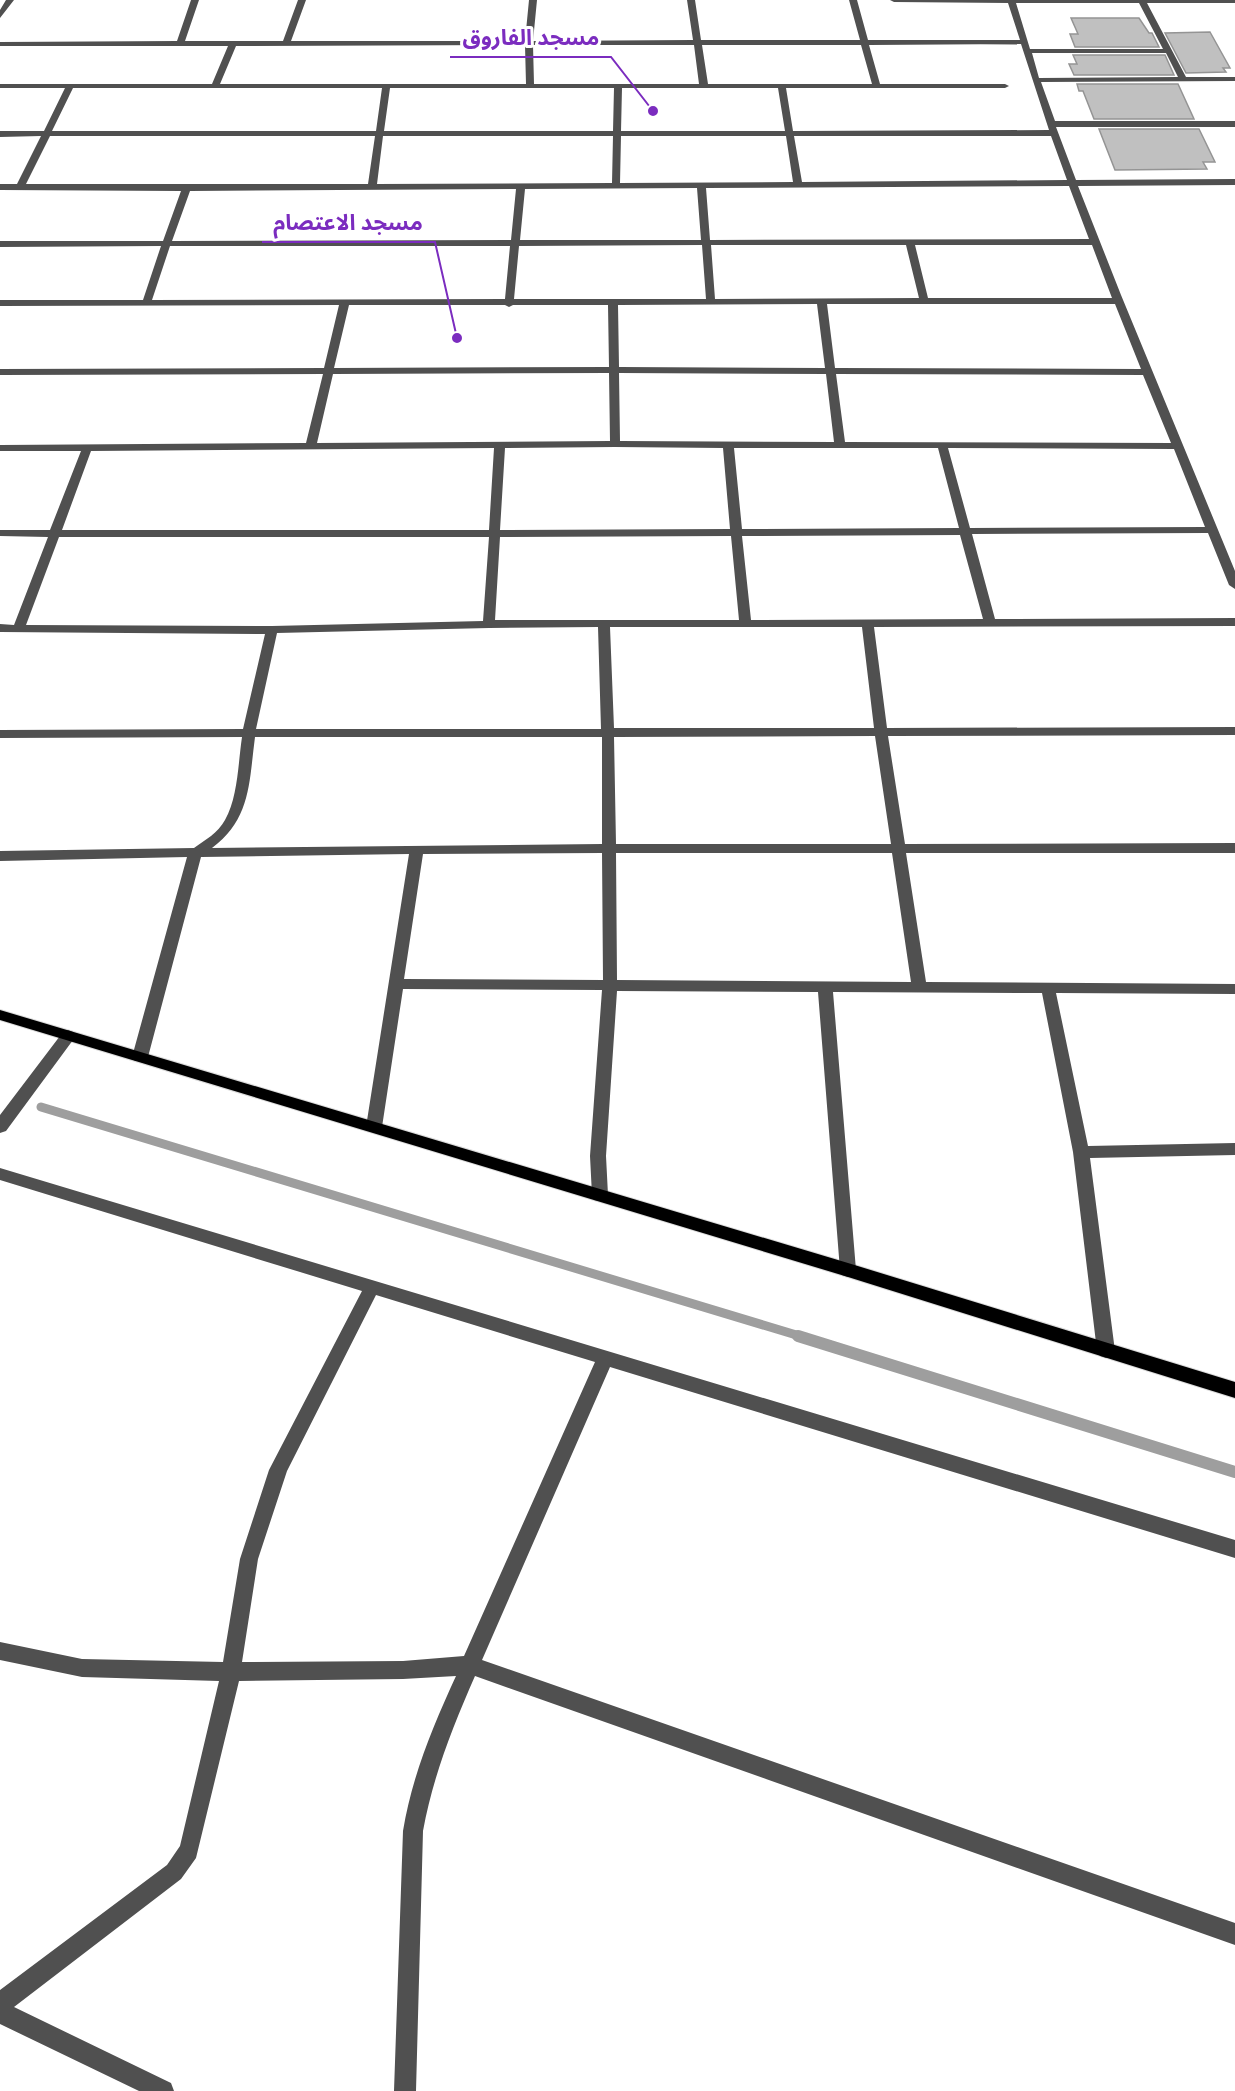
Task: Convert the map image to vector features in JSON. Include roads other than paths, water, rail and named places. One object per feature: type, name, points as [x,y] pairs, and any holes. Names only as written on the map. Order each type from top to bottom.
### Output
[{"type":"main road","points":[[0,1015],[848,1270],[1235,1390]]},
{"type":"street","points":[[0,16],[10,0]]},
{"type":"street","points":[[181,42],[195,0]]},
{"type":"street","points":[[287,42],[302,0]]},
{"type":"street","points":[[530,87],[529,42],[533,0]]},
{"type":"street","points":[[691,0],[704,87]]},
{"type":"street","points":[[853,0],[877,87]]},
{"type":"street","points":[[894,0],[1235,1]]},
{"type":"street","points":[[1011,0],[1024,46],[1053,128],[1118,301],[1235,585]]},
{"type":"street","points":[[1142,1],[1183,79]]},
{"type":"street","points":[[215,87],[234,42]]},
{"type":"street","points":[[0,44],[863,42],[1169,51]]},
{"type":"street","points":[[1036,80],[1235,79]]},
{"type":"street","points":[[0,86],[386,88],[1005,86]]},
{"type":"street","points":[[21,186],[70,87]]},
{"type":"street","points":[[616,184],[618,87]]},
{"type":"street","points":[[782,87],[798,184]]},
{"type":"street","points":[[372,185],[386,88]]},
{"type":"street","points":[[0,134],[789,134],[1235,124]]},
{"type":"street","points":[[0,187],[1235,182]]},
{"type":"street","points":[[701,184],[711,303]]},
{"type":"street","points":[[509,304],[521,186]]},
{"type":"street","points":[[146,304],[186,188]]},
{"type":"street","points":[[910,242],[924,301]]},
{"type":"street","points":[[0,244],[1096,242]]},
{"type":"street","points":[[0,303],[509,304],[1118,301]]},
{"type":"street","points":[[822,302],[840,445]]},
{"type":"street","points":[[613,303],[615,444]]},
{"type":"street","points":[[311,446],[344,304]]},
{"type":"street","points":[[0,372],[831,370],[1147,372]]},
{"type":"street","points":[[0,448],[615,444],[1178,446]]},
{"type":"street","points":[[728,444],[735,532],[746,623]]},
{"type":"street","points":[[489,624],[500,445]]},
{"type":"street","points":[[942,445],[990,623]]},
{"type":"street","points":[[19,628],[87,448]]},
{"type":"street","points":[[0,533],[494,534],[1213,530]]},
{"type":"street","points":[[0,628],[272,630],[489,624],[1235,622]]},
{"type":"street","points":[[868,623],[881,732],[919,986]]},
{"type":"street","points":[[600,1195],[598,1156],[610,986],[608,734],[604,624]]},
{"type":"street","points":[[140,1058],[195,854],[222,834],[232,821],[240,797],[249,732],[272,630]]},
{"type":"street","points":[[0,734],[1235,731]]},
{"type":"street","points":[[0,856],[417,849],[1235,848]]},
{"type":"street","points":[[374,1127],[417,849]]},
{"type":"street","points":[[396,984],[1235,988]]},
{"type":"street","points":[[825,986],[848,1270]]},
{"type":"street","points":[[1048,988],[1081,1152],[1106,1351]]},
{"type":"street","points":[[0,1127],[68,1036]]},
{"type":"street","points":[[1081,1152],[1235,1149]]},
{"type":"street","points":[[0,1174],[1235,1549]]},
{"type":"street","points":[[0,2004],[174,1872],[189,1851],[231,1672],[249,1559],[278,1470],[372,1287]]},
{"type":"street","points":[[405,2091],[413,1831],[416,1806],[423,1781],[471,1665],[606,1358]]},
{"type":"street","points":[[0,1652],[82,1668],[231,1672],[403,1670],[471,1665],[1235,1934]]},
{"type":"street","points":[[0,2012],[163,2091]]},
{"type":"waterway","points":[[41,1107],[803,1337]]},
{"type":"waterway","points":[[798,1336],[1235,1472]]},
{"type":"place","name":"مسجد الفاروق","points":[[653,111]]},
{"type":"place","name":"مسجد الاعتصام","points":[[457,338]]}]
